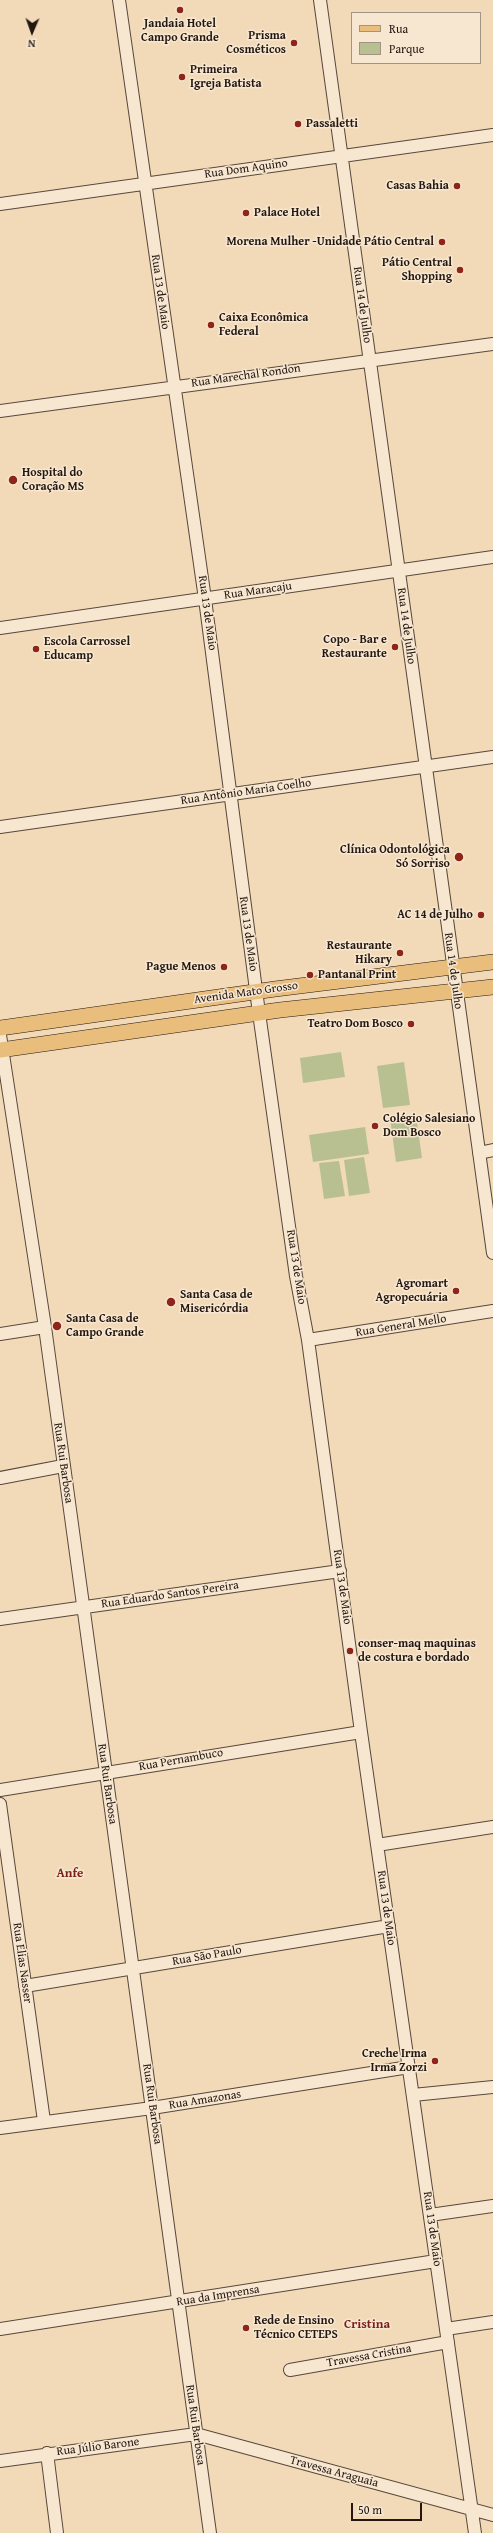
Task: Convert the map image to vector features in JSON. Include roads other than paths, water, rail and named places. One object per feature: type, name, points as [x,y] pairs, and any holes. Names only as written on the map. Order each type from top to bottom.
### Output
[{"type":"main road","name":"Avenida Mato Grosso","points":[[0,1028],[256,992],[493,962]]},
{"type":"main road","name":"Avenida Mato Grosso","points":[[1,1045],[259,1013],[493,987]]},
{"type":"street","name":"Rua 13 de Maio","points":[[119,0],[205,599],[256,992],[296,1276],[308,1340],[361,1732],[475,2533]]},
{"type":"street","name":"Rua 14 de Julho","points":[[320,0],[493,1253]]},
{"type":"street","name":"Rua Dom Aquino","points":[[0,204],[493,135]]},
{"type":"street","name":"Rua Marechal Rondon","points":[[0,411],[369,359],[493,344]]},
{"type":"street","name":"Rua Maracaju","points":[[0,628],[493,557]]},
{"type":"street","name":"Rua Antônio Maria Coelho","points":[[0,827],[493,757]]},
{"type":"street","name":"Rua Rui Barbosa","points":[[1,1045],[45,1327],[210,2533]]},
{"type":"street","points":[[478,1153],[493,1150]]},
{"type":"street","name":"Rua General Mello","points":[[308,1340],[493,1311]]},
{"type":"street","points":[[0,1334],[45,1327]]},
{"type":"street","points":[[0,1478],[64,1466]]},
{"type":"street","name":"Rua Eduardo Santos Pereira","points":[[0,1619],[340,1571]]},
{"type":"street","name":"Rua Pernambuco","points":[[0,1790],[105,1774],[252,1748],[361,1732]]},
{"type":"street","name":"Rua Elias Nasser","points":[[0,1804],[44,2121]]},
{"type":"street","points":[[378,1846],[493,1826]]},
{"type":"street","name":"Rua São Paulo","points":[[25,1986],[132,1970],[389,1926]]},
{"type":"street","name":"Rua Amazonas","points":[[0,2128],[44,2121],[152,2108],[409,2067]]},
{"type":"street","points":[[413,2095],[493,2087]]},
{"type":"street","points":[[430,2215],[493,2206]]},
{"type":"street","name":"Rua da Imprensa","points":[[0,2329],[179,2303],[436,2261]]},
{"type":"street","points":[[446,2329],[493,2322]]},
{"type":"street","name":"Travessa Cristina","points":[[290,2370],[448,2342]]},
{"type":"street","name":"Rua Júlio Barone","points":[[0,2461],[47,2453],[196,2434]]},
{"type":"street","name":"Travessa Araguaia","points":[[196,2434],[493,2515]]},
{"type":"street","points":[[47,2453],[57,2533]]},
{"type":"place","name":"Jandaia Hotel Campo Grande","points":[[180,10]]},
{"type":"place","name":"Prisma Cosméticos","points":[[294,43]]},
{"type":"place","name":"Primeira Igreja Batista","points":[[182,77]]},
{"type":"place","name":"Passaletti","points":[[298,124]]},
{"type":"place","name":"Casas Bahia","points":[[457,186]]},
{"type":"place","name":"Palace Hotel","points":[[246,213]]},
{"type":"place","name":"Morena Mulher -Unidade Pátio Central","points":[[442,242]]},
{"type":"place","name":"Pátio Central Shopping","points":[[460,270]]},
{"type":"place","name":"Caixa Econômica Federal","points":[[211,325]]},
{"type":"place","name":"Hospital do Coração MS","points":[[13,480]]},
{"type":"place","name":"Copo - Bar e Restaurante","points":[[395,647]]},
{"type":"place","name":"Escola Carrossel Educamp","points":[[36,649]]},
{"type":"place","name":"Clínica Odontológica Só Sorriso","points":[[459,857]]},
{"type":"place","name":"AC 14 de Julho","points":[[481,915]]},
{"type":"place","name":"Restaurante Hikary","points":[[400,953]]},
{"type":"place","name":"Pague Menos","points":[[224,967]]},
{"type":"place","name":"Pantanal Print","points":[[310,975]]},
{"type":"place","name":"Teatro Dom Bosco","points":[[411,1024]]},
{"type":"place","name":"Colégio Salesiano Dom Bosco","points":[[375,1126]]},
{"type":"place","name":"Agromart Agropecuária","points":[[456,1291]]},
{"type":"place","name":"Santa Casa de Misericórdia","points":[[171,1302]]},
{"type":"place","name":"Santa Casa de Campo Grande","points":[[57,1326]]},
{"type":"place","name":"conser-maq maquinas de costura e bordado","points":[[350,1651]]},
{"type":"place","name":"Creche Irma Irma Zorzi","points":[[435,2061]]},
{"type":"place","name":"Rede de Ensino Técnico CETEPS","points":[[246,2328]]},
{"type":"district","name":"Anfe","points":[[70,1874]]},
{"type":"district","name":"Cristina","points":[[367,2325]]}]
